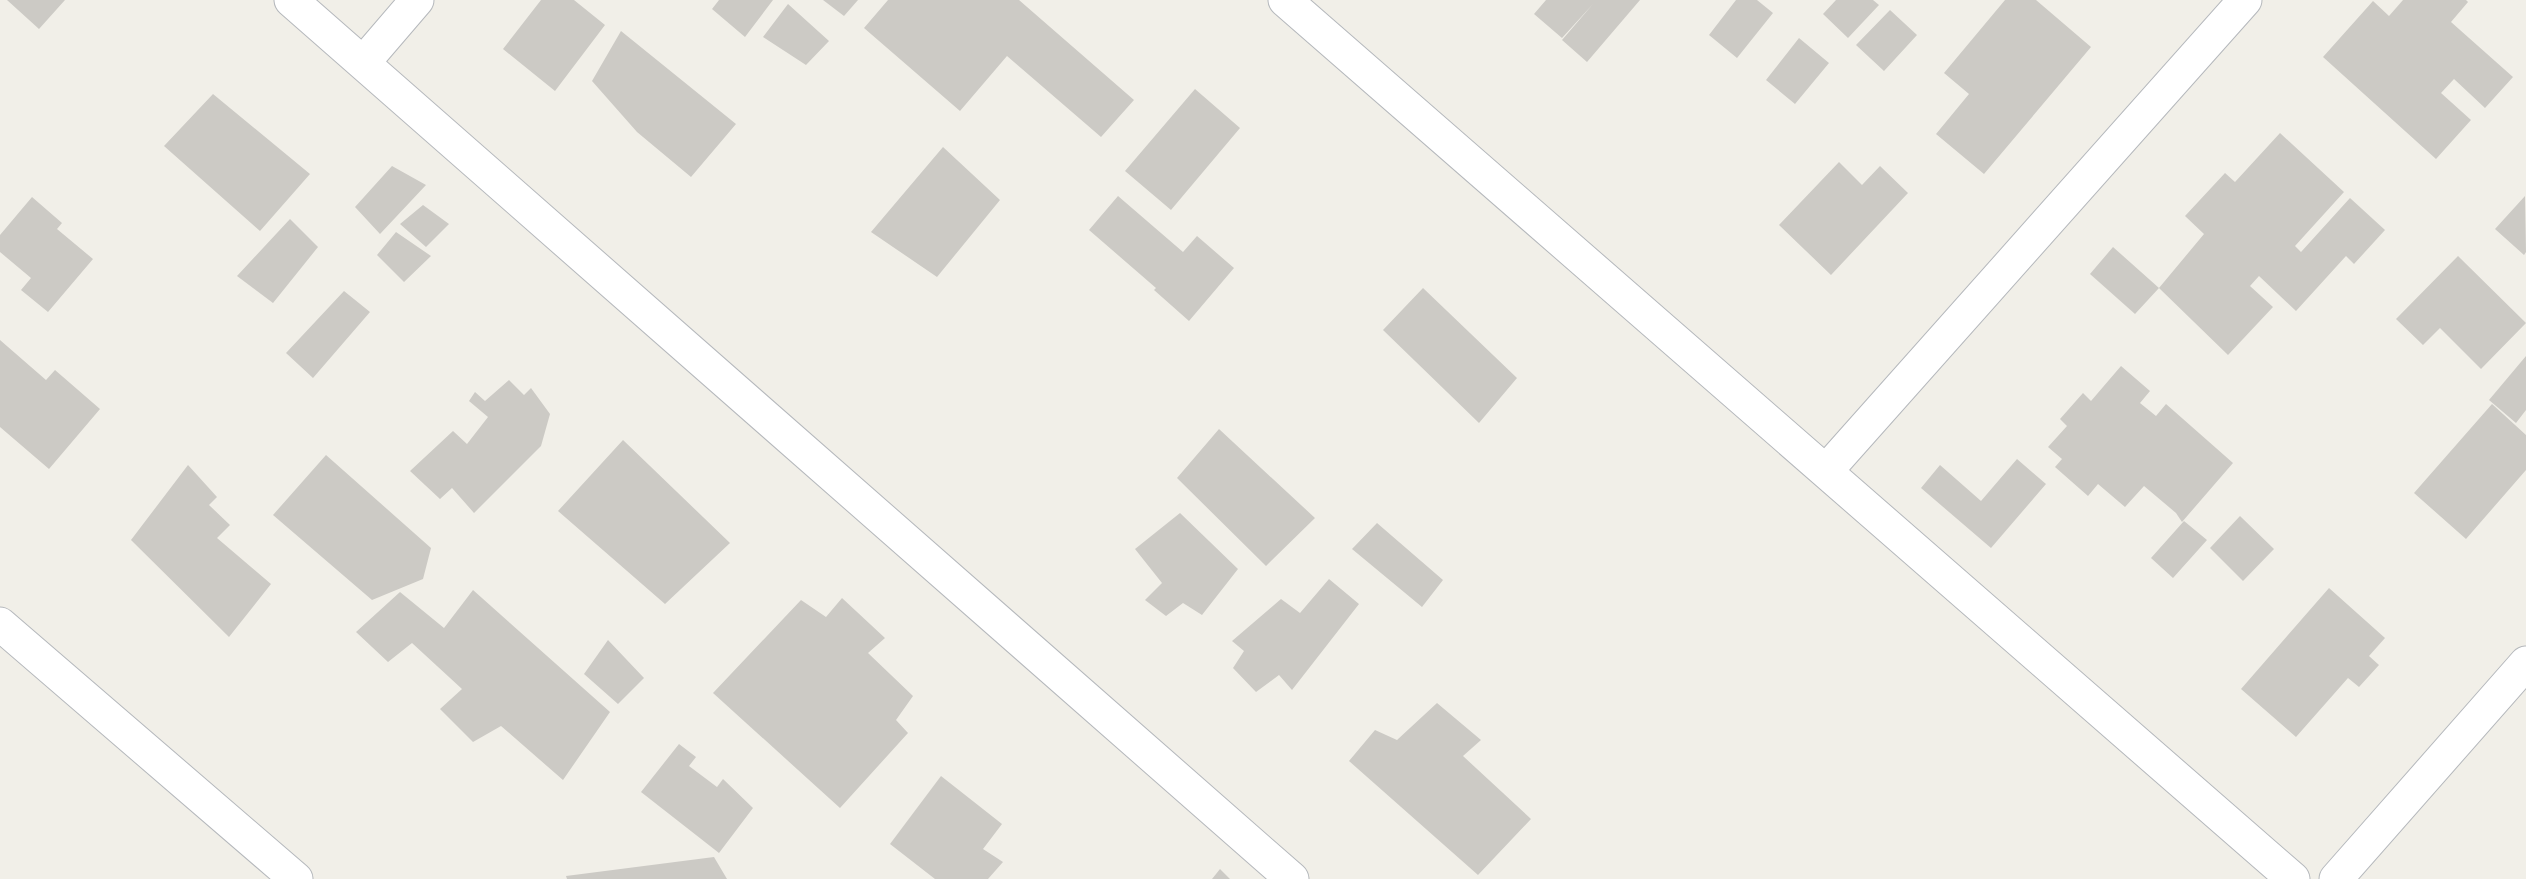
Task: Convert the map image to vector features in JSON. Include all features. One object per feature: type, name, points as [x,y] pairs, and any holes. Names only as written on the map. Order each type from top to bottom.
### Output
[{"type":"street","points":[[291,0],[1292,879]]},
{"type":"street","points":[[363,63],[417,0]]},
{"type":"street","points":[[1826,471],[2245,0]]},
{"type":"street","points":[[1301,5],[1826,471],[2293,879]]},
{"type":"street","points":[[0,624],[296,879]]},
{"type":"street","points":[[2336,879],[2526,663]]},
{"type":"building","points":[[7,0],[65,0],[39,29]]},
{"type":"building","points":[[541,0],[574,0],[605,25],[555,91],[503,49]]},
{"type":"building","points":[[719,0],[773,0],[745,37],[712,9]]},
{"type":"building","points":[[823,0],[858,0],[844,16]]},
{"type":"building","points":[[888,0],[1019,0],[1134,100],[1101,137],[1007,56],[960,111],[864,28]]},
{"type":"building","points":[[1546,0],[1640,0],[1587,62],[1562,40],[1593,4],[1562,38],[1534,14]]},
{"type":"building","points":[[1736,0],[1757,0],[1773,13],[1737,58],[1709,35]]},
{"type":"building","points":[[1836,0],[1873,0],[1879,5],[1848,38],[1823,14]]},
{"type":"building","points":[[2005,0],[2036,0],[2091,47],[1984,174],[1936,134],[1969,94],[1944,73]]},
{"type":"building","points":[[2403,0],[2466,0],[2468,2],[2451,22],[2513,77],[2485,108],[2454,79],[2441,93],[2471,120],[2436,159],[2323,57],[2373,1],[2389,16]]},
{"type":"building","points":[[788,4],[829,41],[806,65],[763,37]]},
{"type":"building","points":[[1890,10],[1917,35],[1884,71],[1856,45]]},
{"type":"building","points":[[621,31],[736,124],[691,177],[637,132],[592,81]]},
{"type":"building","points":[[1799,38],[1829,63],[1795,104],[1766,80]]},
{"type":"building","points":[[1195,89],[1240,128],[1171,210],[1125,171]]},
{"type":"building","points":[[213,94],[310,174],[260,231],[164,146]]},
{"type":"building","points":[[2280,133],[2344,192],[2295,246],[2301,252],[2350,198],[2385,230],[2354,264],[2346,256],[2296,311],[2259,276],[2250,286],[2273,307],[2228,355],[2159,288],[2204,234],[2185,216],[2225,173],[2235,182]]},
{"type":"building","points":[[943,147],[1000,200],[937,277],[871,232]]},
{"type":"building","points":[[1839,162],[1862,185],[1880,166],[1908,193],[1831,275],[1779,225]]},
{"type":"building","points":[[392,166],[426,185],[380,234],[355,207]]},
{"type":"building","points":[[1118,196],[1183,252],[1197,236],[1234,268],[1189,321],[1154,290],[1156,288],[1089,230]]},
{"type":"building","points":[[2525,196],[2526,252],[2524,255],[2495,229]]},
{"type":"building","points":[[32,197],[62,223],[57,229],[93,259],[48,312],[21,290],[31,278],[0,252],[0,235]]},
{"type":"building","points":[[423,205],[449,224],[426,247],[400,224]]},
{"type":"building","points":[[290,219],[318,247],[273,303],[237,276]]},
{"type":"building","points":[[396,232],[431,256],[404,282],[377,255]]},
{"type":"building","points":[[2113,247],[2159,288],[2135,314],[2090,274]]},
{"type":"building","points":[[2458,256],[2526,323],[2481,369],[2440,328],[2423,345],[2396,319]]},
{"type":"building","points":[[1423,288],[1517,378],[1479,423],[1383,330]]},
{"type":"building","points":[[344,291],[370,312],[313,378],[286,353]]},
{"type":"building","points":[[0,340],[46,380],[55,370],[100,409],[49,469],[0,427]]},
{"type":"building","points":[[2526,356],[2526,410],[2516,423],[2489,400]]},
{"type":"building","points":[[2121,366],[2150,391],[2140,403],[2156,416],[2166,404],[2233,463],[2182,522],[2176,513],[2144,486],[2125,507],[2098,484],[2088,496],[2055,467],[2062,459],[2048,447],[2067,426],[2060,419],[2083,393],[2091,401]]},
{"type":"building","points":[[509,380],[524,395],[531,388],[550,414],[541,446],[474,513],[452,488],[440,499],[410,471],[453,431],[467,444],[488,417],[469,401],[475,392],[485,401]]},
{"type":"building","points":[[2492,404],[2526,435],[2526,470],[2466,539],[2414,493]]},
{"type":"building","points":[[1219,429],[1315,518],[1266,566],[1177,478]]},
{"type":"building","points":[[623,440],[730,543],[665,604],[558,511]]},
{"type":"building","points":[[326,455],[431,548],[423,579],[372,600],[273,515]]},
{"type":"building","points":[[2017,459],[2046,484],[1991,548],[1921,488],[1940,465],[1981,501]]},
{"type":"building","points":[[188,465],[217,497],[209,505],[230,525],[217,538],[271,584],[229,637],[131,540]]},
{"type":"building","points":[[1180,513],[1238,569],[1202,615],[1183,603],[1166,616],[1145,600],[1162,583],[1135,549]]},
{"type":"building","points":[[2240,516],[2274,549],[2243,581],[2210,548]]},
{"type":"building","points":[[2184,521],[2207,540],[2173,578],[2151,558]]},
{"type":"building","points":[[1377,523],[1443,580],[1422,607],[1352,549]]},
{"type":"building","points":[[1329,579],[1359,604],[1292,690],[1279,675],[1256,692],[1233,668],[1244,651],[1232,641],[1281,599],[1300,613]]},
{"type":"building","points":[[2329,588],[2385,638],[2369,656],[2379,665],[2359,687],[2348,678],[2296,737],[2241,689]]},
{"type":"building","points":[[473,590],[610,712],[563,780],[501,726],[473,742],[440,709],[462,689],[412,643],[388,662],[356,632],[400,592],[444,628]]},
{"type":"building","points":[[842,598],[885,638],[868,653],[913,696],[896,720],[908,733],[840,808],[713,693],[801,600],[826,617]]},
{"type":"building","points":[[608,640],[644,678],[618,704],[584,674]]},
{"type":"building","points":[[1437,703],[1481,740],[1463,756],[1531,819],[1478,875],[1349,761],[1375,730],[1397,740]]},
{"type":"building","points":[[679,744],[696,757],[689,766],[717,787],[723,779],[753,808],[719,853],[641,792]]},
{"type":"building","points":[[941,776],[1002,824],[983,849],[1003,862],[988,879],[935,879],[890,844]]},
{"type":"building","points":[[714,857],[727,879],[567,879],[566,876]]},
{"type":"building","points":[[1220,869],[1230,879],[1212,879]]}]
